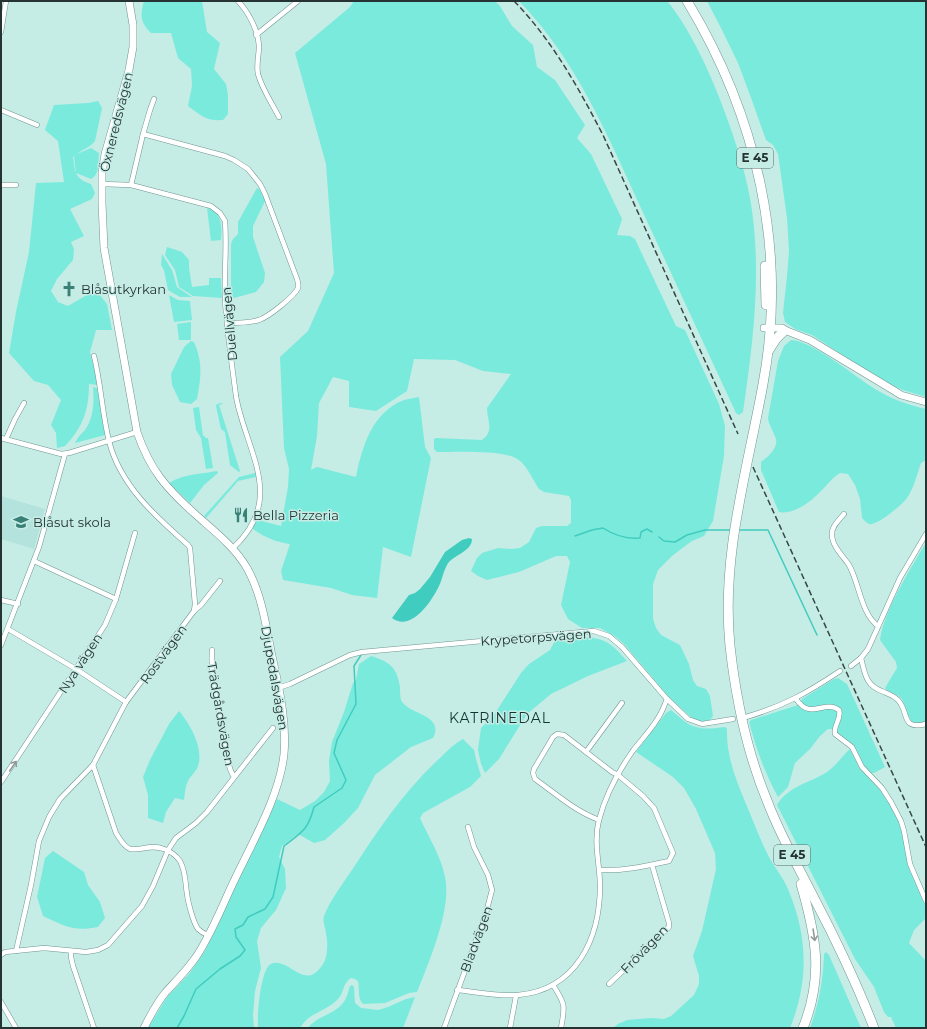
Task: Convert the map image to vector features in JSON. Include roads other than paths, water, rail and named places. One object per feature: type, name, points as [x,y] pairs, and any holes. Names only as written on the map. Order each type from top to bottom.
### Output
[{"type":"highway","name":"E 45","points":[[682,1],[705,41],[725,83],[748,149],[755,180],[762,227],[766,277],[767,353],[761,396],[740,494],[731,551],[729,600],[730,642],[738,702],[752,759],[768,805],[850,971],[874,1028]]},
{"type":"highway","name":"E 45","points":[[687,1],[709,38],[737,100],[750,142],[764,197],[771,257],[772,284],[767,328],[755,400],[729,530],[725,574],[724,635],[733,703],[740,735],[756,787],[776,834],[840,962],[868,1028]]},
{"type":"highway","points":[[767,353],[776,339],[785,332]]},
{"type":"highway","points":[[801,884],[814,932],[816,962],[812,997],[803,1028]]},
{"type":"street","points":[[1,31],[6,1]]},
{"type":"street","name":"Öxneredsvägen","points":[[129,1],[133,34],[131,62],[106,154],[102,184],[104,248],[137,432]]},
{"type":"street","points":[[238,1],[250,16],[259,44],[257,66],[259,77],[279,117]]},
{"type":"street","points":[[256,35],[298,1]]},
{"type":"street","points":[[131,185],[143,134],[154,100]]},
{"type":"street","points":[[1,110],[37,125]]},
{"type":"street","points":[[143,134],[208,150],[234,160],[248,169],[265,194],[297,279],[298,289],[272,314],[251,322],[228,323]]},
{"type":"street","name":"Duellvägen","points":[[102,184],[131,185],[211,206],[218,209],[222,216],[225,226],[225,287],[228,323],[239,408],[261,485],[260,502],[254,522],[243,538],[232,548]]},
{"type":"street","points":[[1,185],[16,185]]},
{"type":"street","points":[[767,328],[778,327],[785,332],[803,336],[901,395],[926,402]]},
{"type":"street","name":"Rostvägen","points":[[16,951],[32,885],[39,841],[45,825],[60,799],[93,765],[126,702],[194,611],[195,604],[190,548],[154,514],[136,494],[119,465],[109,441],[94,356]]},
{"type":"street","points":[[6,439],[24,403]]},
{"type":"street","points":[[1,438],[56,454],[65,454],[137,432]]},
{"type":"street","name":"Djupedalsvägen","points":[[137,432],[148,460],[162,481],[175,496],[232,548],[246,567],[257,589],[278,688],[285,736],[284,755],[280,776],[272,801],[208,935],[189,967],[158,1002],[144,1028]]},
{"type":"street","points":[[1,645],[34,561],[65,454]]},
{"type":"street","points":[[844,514],[834,527],[832,535],[833,540],[854,574],[871,621],[878,626]]},
{"type":"street","name":"Nya vägen","points":[[1,782],[24,749],[104,624],[116,599],[135,533]]},
{"type":"street","points":[[851,666],[861,658],[868,649],[900,578],[926,534]]},
{"type":"street","points":[[34,561],[116,599]]},
{"type":"street","points":[[194,611],[201,605],[220,581]]},
{"type":"street","points":[[1,600],[18,604]]},
{"type":"street","points":[[8,629],[76,669],[126,702]]},
{"type":"street","name":"Krypetorpsvägen","points":[[278,688],[350,655],[362,652],[594,631],[609,636],[622,647],[667,699],[688,719],[697,723],[707,724],[733,720]]},
{"type":"street","name":"Trädgårdsvägen","points":[[212,650],[212,672],[229,767],[234,777]]},
{"type":"street","points":[[861,658],[869,683],[874,688],[896,698],[902,704],[907,720],[912,726],[926,724]]},
{"type":"street","points":[[746,717],[764,712],[796,699],[840,671]]},
{"type":"street","points":[[457,990],[516,996],[539,991],[553,985],[577,964],[591,941],[599,913],[600,870],[596,846],[599,820],[618,775],[632,752],[661,714],[667,699]]},
{"type":"street","points":[[796,699],[805,708],[834,707],[839,710],[840,715],[835,728],[835,734],[852,747],[862,766],[882,788],[891,802],[901,821],[910,864],[926,901]]},
{"type":"street","points":[[586,752],[622,703]]},
{"type":"street","points":[[1,955],[6,952],[52,948],[86,952],[98,950],[113,940],[142,906],[153,886],[168,850],[176,838],[196,823],[207,812],[274,728]]},
{"type":"street","points":[[599,820],[585,815],[535,779],[533,773],[534,768],[557,734],[564,735],[618,775],[643,796],[654,808],[673,853],[669,861],[652,865],[616,871],[600,870]]},
{"type":"street","points":[[93,765],[116,833],[122,843],[129,848],[136,850],[152,847],[168,850],[176,857],[184,869],[188,899],[198,929],[208,935]]},
{"type":"street","name":"Bladvägen","points":[[444,1028],[486,913],[492,890],[488,875],[474,847],[468,827]]},
{"type":"street","name":"Frövägen","points":[[609,984],[669,927],[652,865]]},
{"type":"street","points":[[71,951],[73,966],[94,1028]]},
{"type":"street","points":[[553,985],[564,1004],[561,1028]]},
{"type":"street","points":[[510,1028],[516,996]]},
{"type":"street","points":[[1,1002],[16,1028]]},
{"type":"waterway","points":[[575,536],[603,528],[616,535],[630,538],[640,538],[641,532],[647,529],[652,532]]},
{"type":"waterway","points":[[659,537],[664,541],[675,542],[687,535],[705,530],[730,530]]},
{"type":"waterway","points":[[740,530],[768,530],[817,635]]},
{"type":"waterway","points":[[177,1028],[196,989],[220,969],[240,956],[245,950],[236,937],[235,929],[243,925],[248,917],[265,909],[273,897],[284,846],[304,830],[312,815],[314,807],[342,788],[346,780],[334,753],[337,740],[356,704],[354,666],[361,655]]},
{"type":"railway","points":[[514,1],[528,16],[552,48],[584,99],[603,135],[738,434]]},
{"type":"railway","points":[[753,467],[926,847]]},
{"type":"place","name":"Blåsutkyrkan","points":[[69,289]]},
{"type":"place","name":"Bella Pizzeria","points":[[241,515]]},
{"type":"place","name":"Blåsut skola","points":[[21,522]]},
{"type":"district","name":"KATRINEDAL","points":[[500,718]]}]
